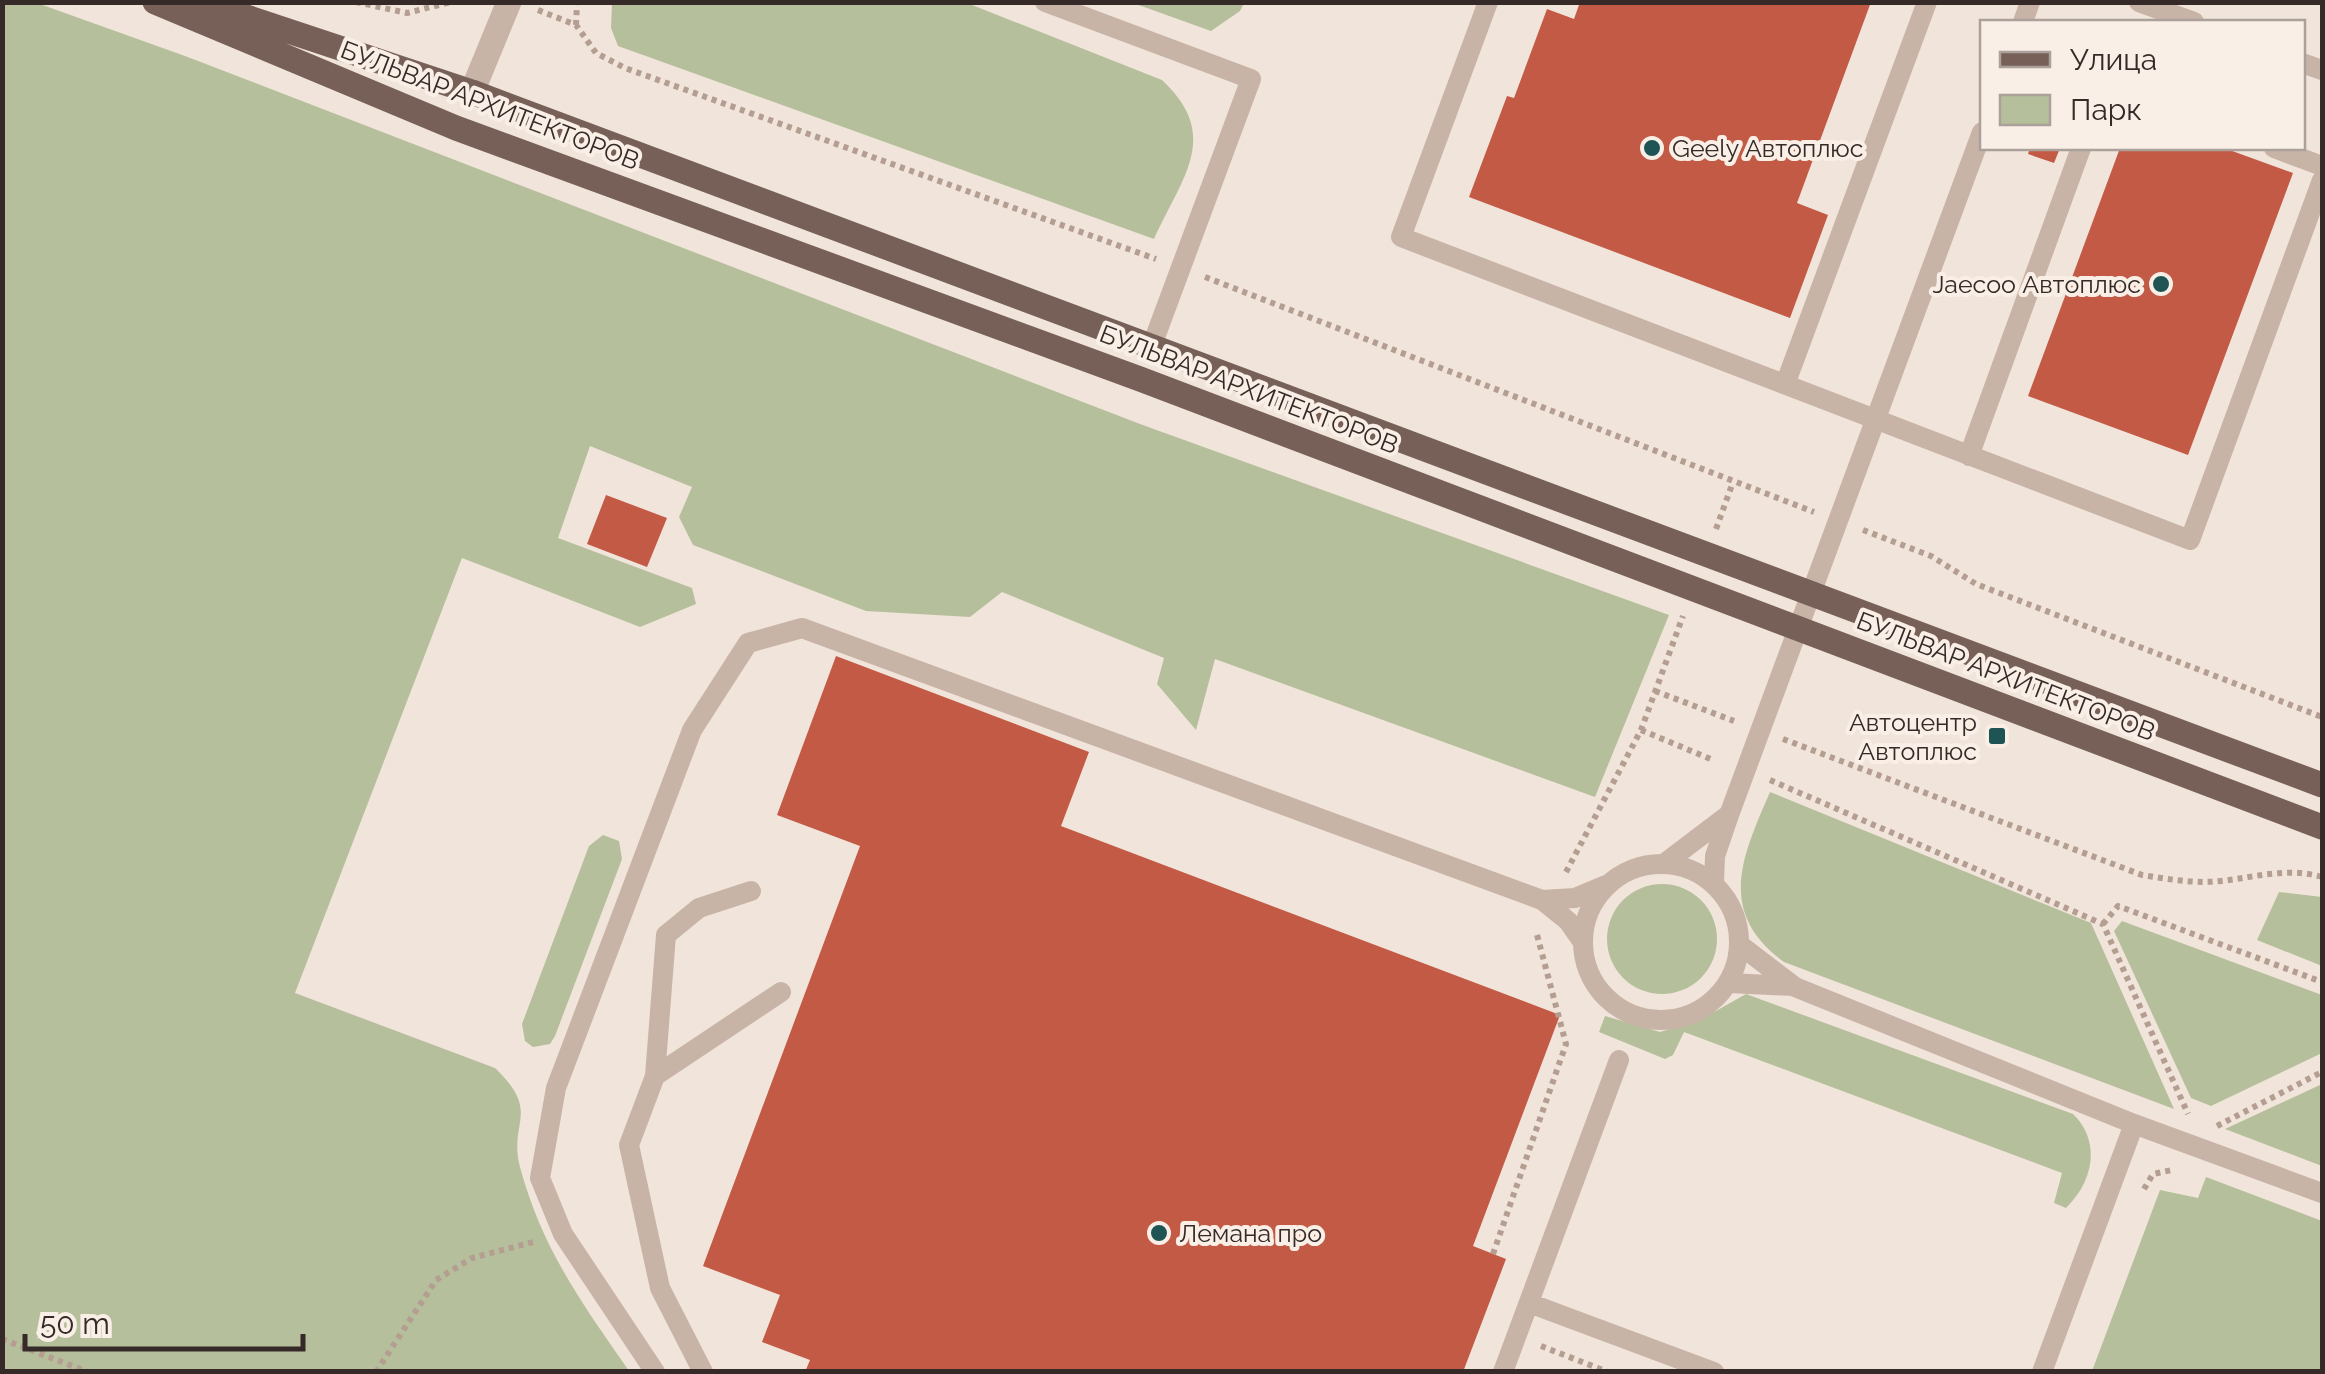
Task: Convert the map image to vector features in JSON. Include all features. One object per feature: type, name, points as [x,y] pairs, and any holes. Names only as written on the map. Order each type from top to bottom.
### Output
[{"type":"main road","name":"БУЛЬВАР АРХИТЕКТОРОВ","points":[[155,2],[456,128],[948,307],[2322,828]]},
{"type":"main road","name":"БУЛЬВАР АРХИТЕКТОРОВ","points":[[201,2],[472,92],[2322,785]]},
{"type":"main road","points":[[456,128],[472,92]]},
{"type":"street","points":[[472,92],[521,5]]},
{"type":"lane","points":[[1045,2],[1251,79],[1151,348]]},
{"type":"lane","points":[[1488,2],[1401,237],[2190,540],[2322,180]]},
{"type":"lane","points":[[1786,382],[1927,2]]},
{"type":"lane","points":[[2140,2],[2188,20]]},
{"type":"lane","points":[[1714,883],[1714,856],[1980,137]]},
{"type":"lane","points":[[1970,456],[2080,150]]},
{"type":"lane","points":[[2279,150],[2322,166]]},
{"type":"lane","points":[[655,1372],[564,1234],[540,1178],[556,1088],[692,730],[748,644],[802,628],[1542,900],[1568,921],[1582,941]]},
{"type":"lane","points":[[1665,863],[1729,815]]},
{"type":"lane","points":[[1542,900],[1575,898],[1633,868],[1665,863],[1691,869],[1714,883],[1738,922],[1740,946],[1728,983],[1712,1003],[1690,1016],[1664,1022],[1639,1018],[1616,1007],[1598,989],[1586,966],[1582,941],[1588,911],[1606,885]]},
{"type":"lane","points":[[703,1372],[660,1288],[629,1145],[655,1076],[666,935],[699,908],[752,892]]},
{"type":"lane","points":[[1740,946],[1794,987],[2134,1124],[2322,1193]]},
{"type":"lane","points":[[1728,983],[1794,987]]},
{"type":"lane","points":[[655,1076],[781,992]]},
{"type":"lane","points":[[1503,1372],[1619,1060]]},
{"type":"lane","points":[[2042,1372],[2134,1124]]},
{"type":"lane","points":[[1530,1302],[1714,1372]]},
{"type":"path","points":[[356,2],[407,13],[451,2]]},
{"type":"path","points":[[576,25],[578,2]]},
{"type":"path","points":[[521,5],[576,25],[596,53],[626,68],[1180,268],[1734,482]]},
{"type":"path","points":[[1931,556],[1976,584],[2322,717]]},
{"type":"path","points":[[1493,1254],[1566,1044],[1532,915],[1562,880],[1641,730],[1713,760]]},
{"type":"path","points":[[1850,764],[2142,875],[2190,883],[2268,873],[2305,872],[2322,877]]},
{"type":"path","points":[[1770,780],[2103,924],[2190,1117],[2200,1121]]},
{"type":"path","points":[[2103,924],[2118,906],[2322,982]]},
{"type":"path","points":[[2210,1124],[2217,1126],[2322,1072]]},
{"type":"path","points":[[2137,1205],[2152,1174],[2175,1170]]},
{"type":"path","points":[[376,1372],[436,1280],[472,1258],[564,1234]]},
{"type":"path","points":[[1517,1336],[1608,1372]]},
{"type":"path","points":[[2,1339],[88,1372]]},
{"type":"green space","points":[[3,2],[37,3],[185,56],[1140,424],[1669,615],[1595,797],[1215,659],[1196,730],[1157,684],[1164,658],[1002,592],[970,617],[866,611],[693,545],[679,517],[692,487],[590,446],[558,538],[692,588],[696,604],[640,627],[462,558],[295,993],[495,1068],[509,1083],[520,1107],[520,1167],[540,1224],[580,1298],[629,1371],[3,1371]]},
{"type":"green space","points":[[612,3],[967,3],[1162,80],[1180,100],[1190,120],[1191,157],[1154,239],[618,46],[611,28]]},
{"type":"green space","points":[[1133,3],[1244,3],[1240,11],[1211,31]]},
{"type":"green space","points":[[1770,792],[2091,923],[2174,1109],[1784,962],[1763,943],[1749,923],[1742,903],[1744,861]]},
{"type":"green space","points":[[603,835],[619,841],[622,859],[555,1036],[550,1044],[533,1047],[525,1041],[522,1024],[589,846]]},
{"type":"green space","points":[[1662,884],[1683,888],[1701,900],[1713,918],[1717,939],[1713,960],[1701,978],[1683,990],[1662,994],[1641,990],[1623,978],[1611,960],[1607,939],[1611,918],[1623,900],[1641,888]]},
{"type":"green space","points":[[2279,892],[2322,897],[2322,966],[2257,940]]},
{"type":"green space","points":[[2122,921],[2322,995],[2322,1053],[2211,1106],[2191,1098],[2114,931]]},
{"type":"green space","points":[[1746,994],[2073,1114],[2088,1136],[2090,1148],[2083,1186],[2066,1208],[2054,1203],[2062,1173],[1684,1032],[1673,1055],[1665,1059],[1599,1032],[1605,1016],[1660,1032],[1700,1020]]},
{"type":"green space","points":[[2322,1084],[2322,1166],[2225,1129]]},
{"type":"green space","points":[[2206,1177],[2322,1221],[2322,1371],[2092,1371],[2160,1190],[2198,1198]]},
{"type":"building","name":"Geely Автоплюс","points":[[1580,2],[1871,2],[1797,203],[1828,215],[1790,318],[1469,197],[1507,96],[1514,98],[1547,9],[1574,19]]},
{"type":"building","points":[[2029,150],[2059,150],[2054,163],[2028,154]]},
{"type":"building","name":"Jaecoo Автоплюс","points":[[2119,150],[2230,150],[2293,173],[2188,455],[2028,396]]},
{"type":"building","points":[[606,495],[667,518],[647,567],[587,544]]},
{"type":"building","points":[[836,656],[1089,752],[1061,826],[1560,1015],[1473,1246],[1506,1259],[1463,1372],[805,1372],[810,1360],[762,1342],[780,1295],[703,1266],[860,846],[777,815]]},
{"type":"place","name":"Geely Автоплюс","points":[[1652,148]]},
{"type":"place","name":"Jaecoo Автоплюс","points":[[2161,284]]},
{"type":"place","name":"Автоцентр Автоплюс","points":[[1997,736]]},
{"type":"place","name":"Лемана про","points":[[1159,1233]]}]
